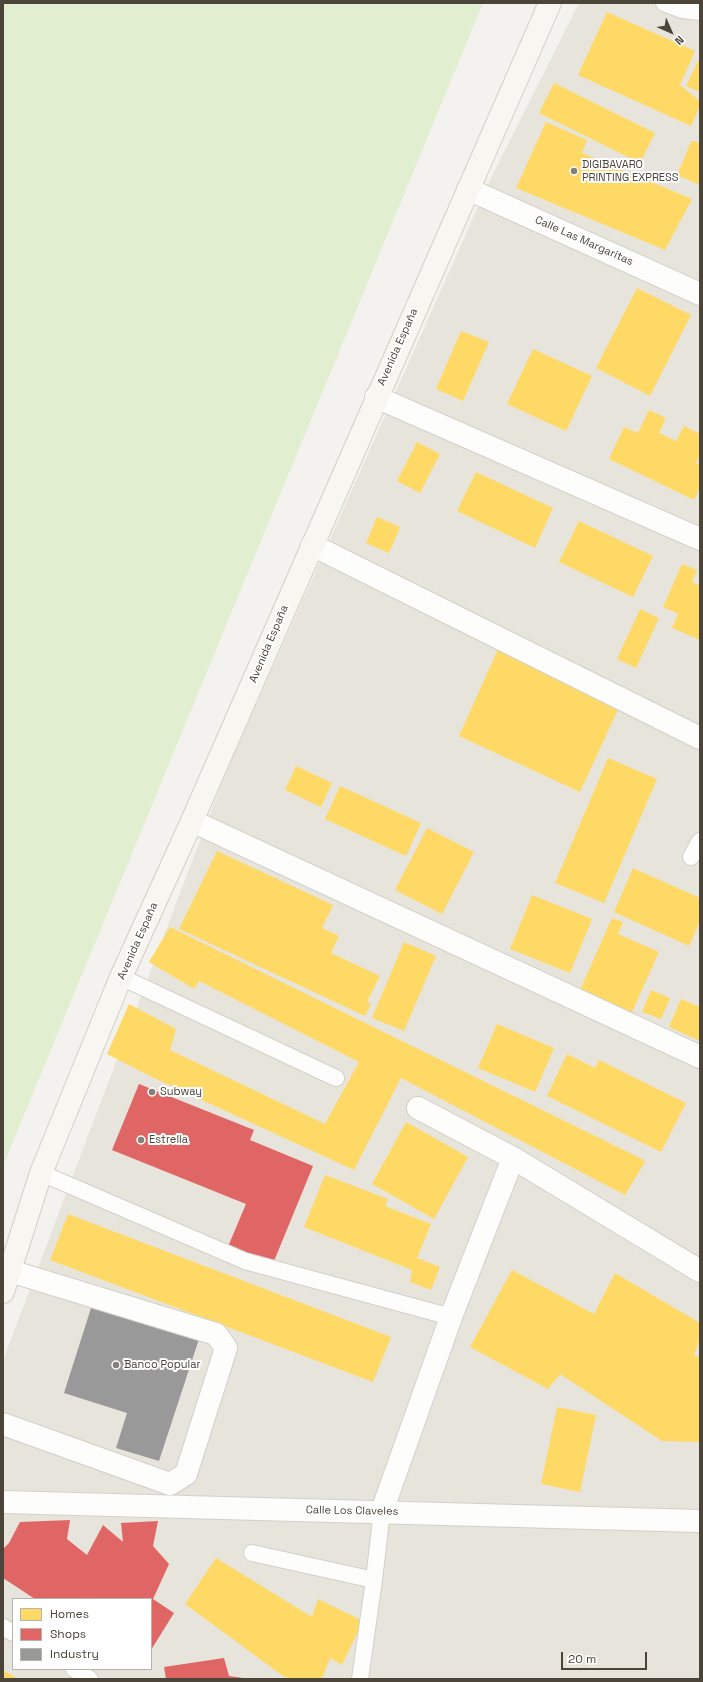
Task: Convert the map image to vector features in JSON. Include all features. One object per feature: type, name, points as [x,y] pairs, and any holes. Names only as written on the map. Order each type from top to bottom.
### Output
[{"type":"street","name":"Avenida España","points":[[3,1292],[41,1173],[121,977],[192,821],[376,397],[550,3]]},
{"type":"street","name":"Calle Las Margaritas","points":[[468,189],[700,294]]},
{"type":"street","points":[[376,397],[700,539]]},
{"type":"street","points":[[312,545],[700,738]]},
{"type":"street","points":[[192,821],[700,1057]]},
{"type":"street","points":[[418,1108],[513,1158],[700,1271]]},
{"type":"street","points":[[382,1511],[451,1318],[513,1158]]},
{"type":"street","points":[[3,1424],[170,1484],[186,1474],[226,1348],[216,1334],[10,1271]]},
{"type":"street","name":"Calle Los Claveles","points":[[3,1502],[382,1511],[700,1521]]},
{"type":"lane","points":[[664,3],[682,10],[700,12]]},
{"type":"lane","points":[[691,857],[700,841]]},
{"type":"lane","points":[[121,977],[336,1078]]},
{"type":"lane","points":[[41,1173],[245,1261],[451,1318]]},
{"type":"lane","points":[[360,1679],[382,1511]]},
{"type":"lane","points":[[252,1553],[374,1580]]},
{"type":"lane","points":[[3,1627],[12,1632]]},
{"type":"lane","points":[[76,1670],[90,1679]]},
{"type":"shaded area","points":[[579,3],[700,3],[700,1679],[3,1679],[3,1360],[224,777],[490,180]]},
{"type":"green space","points":[[3,3],[483,3],[3,1166]]},
{"type":"building: Homes","points":[[607,12],[695,51],[680,85],[700,101],[700,106],[691,126],[578,75]]},
{"type":"building: Homes","points":[[700,57],[700,92],[686,86]]},
{"type":"building: Homes","points":[[554,83],[655,133],[640,163],[539,113]]},
{"type":"building: Homes","name":"DIGIBAVARO PRINTING EXPRESS","points":[[546,122],[587,140],[582,153],[692,199],[665,250],[516,188]]},
{"type":"building: Homes","points":[[692,140],[700,144],[700,185],[677,175]]},
{"type":"building: Homes","points":[[637,288],[691,315],[650,396],[596,368]]},
{"type":"building: Homes","points":[[461,331],[489,342],[463,401],[436,389]]},
{"type":"building: Homes","points":[[533,349],[592,376],[566,431],[507,404]]},
{"type":"building: Homes","points":[[649,410],[666,418],[659,433],[676,441],[684,426],[700,434],[700,455],[696,463],[700,465],[700,487],[694,500],[609,459],[624,427],[638,433]]},
{"type":"building: Homes","points":[[417,442],[440,454],[420,493],[397,481]]},
{"type":"building: Homes","points":[[476,472],[553,508],[535,548],[457,511]]},
{"type":"building: Homes","points":[[377,517],[400,527],[389,553],[366,543]]},
{"type":"building: Homes","points":[[579,521],[653,556],[633,597],[559,562]]},
{"type":"building: Homes","points":[[682,564],[697,570],[692,582],[700,586],[700,640],[672,628],[678,614],[663,607]]},
{"type":"building: Homes","points":[[640,609],[659,618],[636,668],[617,659]]},
{"type":"building: Homes","points":[[499,647],[621,703],[580,792],[459,736]]},
{"type":"building: Homes","points":[[608,758],[657,779],[604,903],[555,883]]},
{"type":"building: Homes","points":[[296,766],[332,783],[321,807],[285,790]]},
{"type":"building: Homes","points":[[340,786],[421,823],[406,856],[325,819]]},
{"type":"building: Homes","points":[[427,828],[474,852],[442,914],[395,890]]},
{"type":"building: Homes","points":[[217,851],[333,905],[322,928],[339,936],[331,953],[380,976],[367,1002],[371,1004],[365,1016],[179,929]]},
{"type":"building: Homes","points":[[633,868],[700,898],[700,921],[689,946],[614,912]]},
{"type":"building: Homes","points":[[532,895],[592,919],[570,973],[510,949]]},
{"type":"building: Homes","points":[[612,918],[623,922],[618,934],[659,952],[632,1012],[580,990]]},
{"type":"building: Homes","points":[[170,927],[642,1159],[645,1162],[625,1195],[401,1078],[354,1170],[154,1078],[107,1054],[129,1004],[176,1029],[170,1050],[325,1124],[359,1062],[199,981],[194,989],[149,962]]},
{"type":"building: Homes","points":[[404,942],[436,956],[404,1031],[372,1018]]},
{"type":"building: Homes","points":[[651,990],[670,998],[661,1019],[642,1012]]},
{"type":"building: Homes","points":[[681,999],[700,1007],[700,1041],[669,1027]]},
{"type":"building: Homes","points":[[497,1024],[554,1048],[535,1092],[478,1068]]},
{"type":"building: Homes","points":[[567,1054],[595,1068],[599,1060],[686,1103],[661,1152],[547,1096]]},
{"type":"building: Homes","points":[[406,1122],[468,1157],[434,1219],[372,1184]]},
{"type":"building: Homes","points":[[325,1175],[388,1199],[385,1206],[431,1224],[417,1258],[440,1267],[431,1290],[410,1282],[412,1270],[304,1227]]},
{"type":"building: Homes","points":[[68,1214],[391,1337],[373,1382],[50,1260]]},
{"type":"building: Homes","points":[[512,1270],[594,1314],[615,1273],[700,1323],[700,1338],[694,1356],[700,1357],[700,1442],[662,1441],[560,1374],[548,1389],[470,1347]]},
{"type":"building: Homes","points":[[557,1407],[596,1415],[580,1492],[541,1484]]},
{"type":"building: Homes","points":[[216,1558],[312,1617],[318,1599],[363,1621],[342,1665],[330,1658],[322,1679],[291,1679],[283,1676],[185,1604]]},
{"type":"building: Homes","points":[[3,1670],[18,1679],[3,1679]]},
{"type":"building: Shops","points":[[139,1084],[254,1130],[250,1140],[313,1166],[272,1266],[227,1249],[246,1204],[112,1150]]},
{"type":"building: Shops","points":[[70,1520],[67,1539],[87,1555],[103,1525],[123,1542],[121,1523],[158,1521],[153,1546],[169,1564],[153,1599],[174,1613],[152,1648],[152,1598],[33,1598],[3,1578],[3,1549],[9,1543],[20,1522]]},
{"type":"building: Shops","points":[[224,1658],[229,1676],[250,1679],[166,1679],[164,1667]]},
{"type":"building: Industry","points":[[92,1305],[199,1339],[159,1461],[116,1448],[127,1413],[64,1393]]},
{"type":"place","name":"DIGIBAVARO PRINTING EXPRESS","points":[[574,171]]},
{"type":"place","name":"Subway","points":[[152,1092]]},
{"type":"place","name":"Estrella","points":[[141,1140]]},
{"type":"place","name":"Banco Popular","points":[[116,1365]]}]
